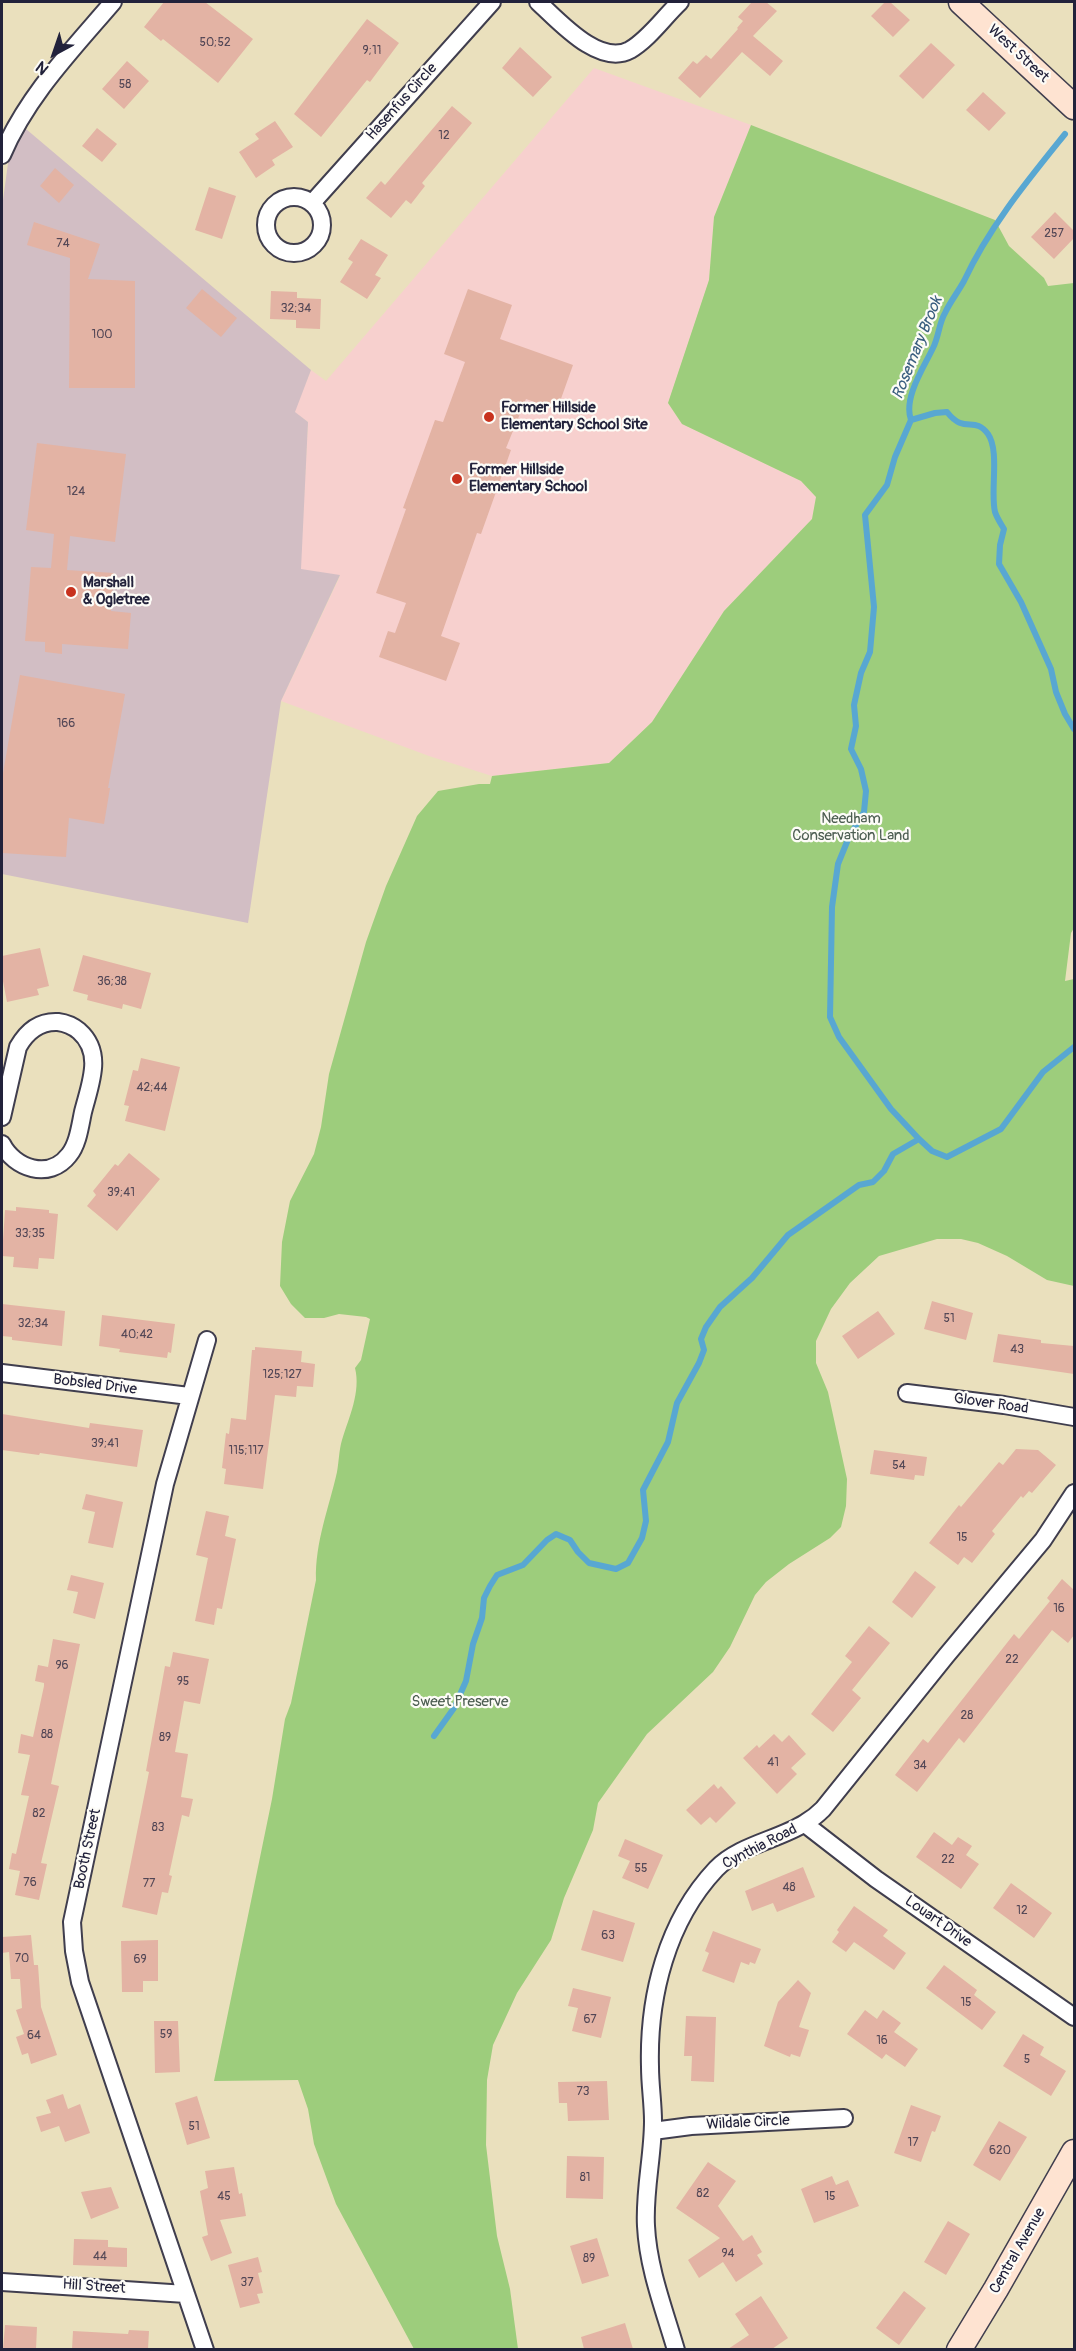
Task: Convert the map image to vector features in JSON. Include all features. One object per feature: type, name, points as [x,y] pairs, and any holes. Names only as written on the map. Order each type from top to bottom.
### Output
[{"type":"main road","name":"West Street","points":[[961,2],[1074,107]]},
{"type":"main road","name":"Central Avenue","points":[[959,2349],[996,2289],[1074,2151]]},
{"type":"street","points":[[2,155],[13,128],[41,87],[113,2]]},
{"type":"street","name":"Hasenfus Circle","points":[[313,202],[492,2]]},
{"type":"street","points":[[538,2],[577,38],[596,48],[615,54],[628,51],[640,42],[680,2]]},
{"type":"street","points":[[2,1118],[4,1091],[18,1047],[33,1028],[47,1022],[60,1022],[74,1027],[87,1038],[94,1056],[93,1071],[76,1143],[69,1156],[58,1164],[42,1170],[29,1169],[14,1161],[2,1143]]},
{"type":"street","name":"Booth Street","points":[[205,2349],[80,1982],[74,1951],[72,1922],[165,1484],[207,1340]]},
{"type":"street","name":"Bobsled Drive","points":[[2,1373],[189,1396]]},
{"type":"street","name":"Glover Road","points":[[907,1394],[1004,1405],[1074,1417]]},
{"type":"street","name":"Cynthia Road","points":[[676,2349],[654,2280],[646,2225],[653,2131],[650,2066],[653,2013],[659,1975],[671,1942],[693,1897],[718,1867],[739,1854],[805,1824],[824,1809],[946,1656],[1043,1540],[1074,1493]]},
{"type":"street","name":"Louart Drive","points":[[805,1824],[876,1879],[1074,2017]]},
{"type":"street","name":"Wildale Circle","points":[[653,2131],[691,2126],[844,2118]]},
{"type":"street","name":"Hill Street","points":[[2,2282],[186,2294]]},
{"type":"shaded area","name":"Former Hillside Elementary School Site","points":[[594,68],[751,125],[714,217],[709,280],[668,403],[682,424],[801,481],[816,497],[812,519],[724,611],[652,722],[609,763],[492,776],[429,756],[281,701],[340,576],[300,570],[308,422],[294,412],[311,370],[326,381]]},
{"type":"shaded area","points":[[26,129],[311,370],[295,412],[308,422],[301,569],[340,575],[281,701],[248,923],[2,874],[2,200],[9,156]]},
{"type":"green space","points":[[751,125],[995,220],[1009,246],[1044,278],[1048,286],[1074,283],[1074,928],[1071,933],[1065,981],[1074,979],[1074,1286],[1047,1280],[1007,1256],[978,1243],[961,1239],[937,1239],[879,1256],[850,1283],[831,1309],[816,1341],[816,1363],[828,1392],[847,1479],[846,1506],[841,1527],[830,1538],[789,1564],[766,1582],[755,1595],[730,1647],[713,1672],[647,1734],[598,1803],[593,1830],[564,1898],[551,1940],[517,1993],[493,2045],[487,2080],[486,2145],[497,2236],[510,2289],[518,2349],[414,2349],[336,2204],[314,2144],[308,2109],[298,2080],[214,2081],[272,1799],[285,1719],[291,1703],[316,1580],[320,1539],[337,1472],[341,1444],[355,1395],[355,1368],[361,1360],[370,1319],[339,1314],[324,1318],[305,1318],[291,1304],[280,1286],[282,1242],[290,1201],[314,1154],[321,1127],[329,1074],[366,942],[386,886],[417,816],[438,791],[490,784],[492,776],[609,763],[652,722],[724,611],[812,519],[816,497],[801,481],[682,424],[668,403],[709,280],[714,217]]},
{"type":"building","points":[[164,2],[205,2],[253,39],[218,83],[163,39],[161,41],[144,27]]},
{"type":"building","points":[[752,2],[766,2],[777,11],[753,36],[783,61],[770,76],[742,52],[700,98],[678,78],[693,61],[697,64],[706,55],[711,59],[738,29],[743,21],[738,17]]},
{"type":"building","points":[[885,2],[890,2],[910,20],[893,37],[871,16]]},
{"type":"building","points":[[367,19],[399,43],[370,82],[367,80],[321,137],[294,114]]},
{"type":"building","points":[[931,43],[955,65],[923,99],[899,76]]},
{"type":"building","points":[[520,47],[552,77],[533,97],[502,68]]},
{"type":"building","points":[[127,61],[149,81],[124,109],[102,89]]},
{"type":"building","points":[[983,92],[1006,113],[989,131],[966,110]]},
{"type":"building","points":[[452,106],[472,123],[422,183],[425,186],[411,204],[406,200],[391,218],[366,198],[381,181],[385,185]]},
{"type":"building","points":[[275,121],[293,147],[272,160],[275,165],[256,178],[239,152],[259,139],[255,134]]},
{"type":"building","points":[[97,128],[117,144],[102,162],[82,146]]},
{"type":"building","points":[[55,168],[74,185],[59,203],[40,186]]},
{"type":"building","points":[[209,187],[236,196],[222,239],[195,230]]},
{"type":"building","points":[[1055,212],[1074,231],[1074,238],[1054,259],[1031,237]]},
{"type":"building","points":[[34,222],[100,244],[88,279],[135,281],[135,388],[69,388],[70,258],[27,245]]},
{"type":"building","points":[[361,239],[388,255],[375,275],[381,278],[367,299],[340,282],[353,262],[348,259]]},
{"type":"building","points":[[202,289],[237,318],[221,337],[186,308]]},
{"type":"building","name":"Former Hillside Elementary School","points":[[468,289],[512,305],[500,339],[573,365],[557,410],[526,399],[506,448],[511,450],[481,534],[477,533],[441,636],[460,643],[446,681],[379,657],[388,631],[395,633],[406,603],[376,593],[406,509],[403,508],[435,420],[443,422],[465,362],[444,354]]},
{"type":"building","points":[[271,291],[297,292],[297,298],[321,299],[320,329],[296,328],[296,320],[270,319]]},
{"type":"building","points":[[37,443],[126,454],[115,542],[70,536],[67,570],[114,573],[111,611],[131,613],[128,649],[62,644],[62,654],[45,652],[45,642],[25,641],[31,567],[51,568],[54,534],[26,530]]},
{"type":"building","points":[[20,675],[125,694],[104,824],[69,818],[66,857],[2,853],[2,779]]},
{"type":"building","points":[[40,948],[49,986],[37,989],[39,995],[7,1002],[2,976],[2,956]]},
{"type":"building","points":[[83,955],[151,973],[141,1009],[123,1004],[122,1009],[87,1000],[88,995],[73,991]]},
{"type":"building","points":[[141,1058],[180,1067],[165,1131],[125,1121],[129,1106],[124,1105],[133,1070],[138,1071]]},
{"type":"building","points":[[129,1153],[160,1179],[117,1231],[87,1206],[96,1195],[93,1191],[115,1164],[118,1166]]},
{"type":"building","points":[[16,1207],[49,1210],[49,1213],[58,1214],[54,1259],[39,1258],[38,1269],[13,1267],[14,1257],[2,1256],[5,1210],[16,1211]]},
{"type":"building","points":[[932,1301],[973,1313],[966,1340],[924,1329]]},
{"type":"building","points":[[2,1304],[65,1311],[62,1346],[12,1340],[12,1337],[2,1336]]},
{"type":"building","points":[[878,1311],[895,1334],[858,1359],[842,1336]]},
{"type":"building","points":[[102,1315],[175,1324],[171,1353],[168,1352],[167,1358],[119,1352],[120,1349],[99,1346]]},
{"type":"building","points":[[998,1334],[1041,1340],[1041,1343],[1074,1346],[1074,1374],[993,1362]]},
{"type":"building","points":[[255,1347],[302,1351],[301,1362],[315,1364],[313,1387],[297,1386],[296,1397],[275,1395],[263,1489],[224,1484],[226,1469],[222,1468],[226,1433],[229,1434],[231,1418],[246,1420],[252,1350],[255,1350]]},
{"type":"building","points":[[2,1414],[89,1428],[90,1423],[143,1430],[137,1467],[2,1450]]},
{"type":"building","points":[[1016,1449],[1038,1450],[1056,1465],[1032,1493],[1029,1491],[1023,1498],[1021,1496],[992,1531],[995,1534],[972,1563],[964,1557],[958,1565],[929,1543],[959,1505],[961,1507],[999,1462],[1003,1465]]},
{"type":"building","points":[[874,1450],[927,1457],[924,1476],[915,1475],[914,1480],[870,1474]]},
{"type":"building","points":[[86,1494],[123,1502],[113,1548],[88,1543],[95,1512],[82,1509]]},
{"type":"building","points":[[206,1511],[229,1516],[225,1536],[236,1539],[222,1609],[217,1608],[214,1625],[195,1621],[208,1558],[196,1555]]},
{"type":"building","points":[[915,1571],[936,1587],[912,1618],[892,1602]]},
{"type":"building","points":[[71,1575],[104,1583],[95,1619],[73,1613],[78,1592],[67,1590]]},
{"type":"building","points":[[1062,1579],[1074,1590],[1074,1635],[1068,1643],[1052,1630],[964,1743],[959,1738],[917,1792],[895,1775],[923,1739],[928,1743],[1014,1634],[1019,1639],[1050,1601],[1047,1598]]},
{"type":"building","points":[[869,1626],[890,1643],[852,1690],[861,1698],[833,1732],[811,1714],[852,1662],[845,1656]]},
{"type":"building","points":[[53,1639],[80,1644],[51,1784],[59,1786],[41,1863],[47,1864],[39,1900],[15,1895],[20,1871],[9,1869],[12,1853],[16,1854],[29,1796],[21,1795],[30,1755],[18,1753],[21,1734],[33,1737],[44,1686],[44,1683],[35,1681],[38,1665],[48,1667]]},
{"type":"building","points":[[173,1652],[209,1659],[200,1704],[184,1701],[175,1752],[188,1754],[181,1797],[193,1799],[189,1817],[182,1815],[169,1875],[172,1876],[168,1893],[162,1892],[157,1915],[122,1907],[149,1772],[146,1771],[165,1666],[170,1667]]},
{"type":"building","points":[[774,1734],[782,1742],[789,1735],[806,1754],[791,1768],[797,1774],[777,1794],[743,1758],[757,1745],[759,1748]]},
{"type":"building","points":[[714,1784],[718,1789],[721,1786],[736,1803],[716,1823],[710,1817],[701,1825],[686,1810]]},
{"type":"building","points":[[934,1832],[952,1845],[958,1837],[972,1846],[966,1855],[979,1864],[961,1889],[916,1857]]},
{"type":"building","points":[[625,1839],[663,1855],[648,1889],[622,1878],[630,1861],[618,1856]]},
{"type":"building","points":[[803,1867],[815,1897],[777,1912],[773,1903],[752,1911],[745,1891]]},
{"type":"building","points":[[1011,1883],[1052,1913],[1034,1938],[993,1908]]},
{"type":"building","points":[[854,1906],[888,1930],[883,1936],[906,1953],[894,1970],[854,1942],[846,1952],[832,1942],[839,1932],[837,1930]]},
{"type":"building","points":[[593,1910],[635,1923],[623,1962],[581,1950]]},
{"type":"building","points":[[713,1931],[761,1949],[755,1964],[750,1962],[749,1965],[741,1962],[734,1983],[702,1971],[709,1953],[705,1951]]},
{"type":"building","points":[[31,1935],[34,1965],[38,1965],[41,2007],[57,2055],[31,2064],[28,2053],[22,2055],[16,2037],[24,2034],[16,2010],[22,2008],[20,1979],[11,1979],[9,1952],[2,1953],[2,1937]]},
{"type":"building","points":[[158,1940],[158,1981],[143,1981],[143,1992],[122,1992],[121,1941]]},
{"type":"building","points":[[944,1965],[977,1990],[974,1995],[996,2012],[982,2030],[926,1988]]},
{"type":"building","points":[[798,1980],[811,1993],[799,2027],[809,2030],[800,2057],[791,2054],[790,2057],[764,2046],[778,2002]]},
{"type":"building","points":[[573,1988],[611,1997],[601,2038],[572,2031],[578,2008],[568,2006]]},
{"type":"building","points":[[865,2010],[877,2019],[883,2010],[901,2023],[894,2032],[918,2049],[905,2067],[886,2054],[882,2059],[847,2034]]},
{"type":"building","points":[[686,2016],[716,2017],[714,2082],[691,2081],[692,2056],[684,2056]]},
{"type":"building","points":[[154,2021],[178,2021],[180,2072],[155,2073]]},
{"type":"building","points":[[1023,2034],[1044,2047],[1040,2055],[1066,2071],[1051,2096],[1003,2066]]},
{"type":"building","points":[[607,2081],[609,2120],[568,2121],[567,2103],[559,2103],[558,2082]]},
{"type":"building","points":[[63,2094],[68,2109],[80,2104],[90,2133],[65,2142],[59,2126],[41,2132],[36,2117],[51,2113],[46,2100]]},
{"type":"building","points":[[197,2096],[210,2138],[187,2145],[175,2103]]},
{"type":"building","points":[[911,2105],[941,2116],[935,2132],[932,2131],[921,2162],[894,2153]]},
{"type":"building","points":[[999,2121],[1027,2137],[1000,2181],[973,2165]]},
{"type":"building","points":[[567,2156],[604,2157],[603,2199],[566,2198]]},
{"type":"building","points":[[708,2162],[736,2181],[718,2206],[743,2241],[752,2235],[762,2252],[757,2255],[763,2264],[736,2282],[723,2262],[699,2278],[688,2260],[720,2238],[676,2208]]},
{"type":"building","points":[[234,2167],[246,2216],[220,2220],[232,2253],[211,2261],[202,2237],[208,2235],[200,2191],[208,2188],[205,2171]]},
{"type":"building","points":[[832,2176],[836,2185],[848,2180],[859,2206],[814,2223],[801,2189]]},
{"type":"building","points":[[111,2187],[119,2208],[91,2219],[81,2192]]},
{"type":"building","points":[[948,2221],[970,2234],[946,2275],[924,2262]]},
{"type":"building","points":[[597,2238],[609,2276],[582,2284],[570,2246]]},
{"type":"building","points":[[74,2239],[108,2240],[108,2247],[127,2248],[127,2267],[73,2265]]},
{"type":"building","points":[[258,2257],[262,2272],[258,2273],[263,2293],[257,2294],[260,2303],[240,2308],[228,2265]]},
{"type":"building","points":[[904,2291],[926,2308],[899,2345],[876,2328]]},
{"type":"building","points":[[761,2296],[788,2338],[772,2349],[728,2349],[749,2335],[735,2314]]},
{"type":"building","points":[[625,2323],[633,2349],[584,2349],[581,2337]]},
{"type":"building","points":[[5,2325],[37,2327],[36,2349],[3,2349]]},
{"type":"building","points":[[129,2330],[149,2331],[148,2349],[72,2349],[73,2331],[128,2334]]},
{"type":"waterway","name":"Rosemary Brook","points":[[1065,134],[1023,186],[997,223],[949,305],[941,321],[935,343],[912,393],[909,411],[911,420],[947,412],[959,422],[983,429],[992,441],[995,512],[1004,529],[999,564],[1021,602],[1051,669],[1056,692],[1065,714],[1074,729]]},
{"type":"waterway","points":[[911,420],[895,457],[887,485],[865,515],[874,607],[870,652],[861,673],[854,705],[856,726],[851,749],[861,769],[866,791],[864,812],[849,837],[838,864],[832,907],[830,1017],[839,1037],[891,1109],[932,1151],[947,1157],[1001,1129],[1043,1072],[1074,1047]]},
{"type":"waterway","points":[[434,1736],[454,1708],[466,1681],[473,1644],[482,1618],[484,1598],[497,1575],[523,1565],[556,1534],[570,1540],[589,1563],[616,1569],[628,1563],[642,1538],[646,1521],[643,1490],[668,1442],[677,1403],[699,1363],[704,1350],[701,1339],[706,1327],[720,1307],[752,1278],[788,1235],[859,1185],[873,1182],[884,1171],[893,1154],[919,1139]]},
{"type":"place","name":"Former Hillside Elementary School Site","points":[[489,417]]},
{"type":"place","name":"Former Hillside Elementary School","points":[[457,479]]},
{"type":"place","name":"Marshall & Ogletree","points":[[71,592]]},
{"type":"park label","name":"Needham Conservation Land","points":[[851,828]]},
{"type":"park label","name":"Sweet Preserve","points":[[460,1702]]}]
